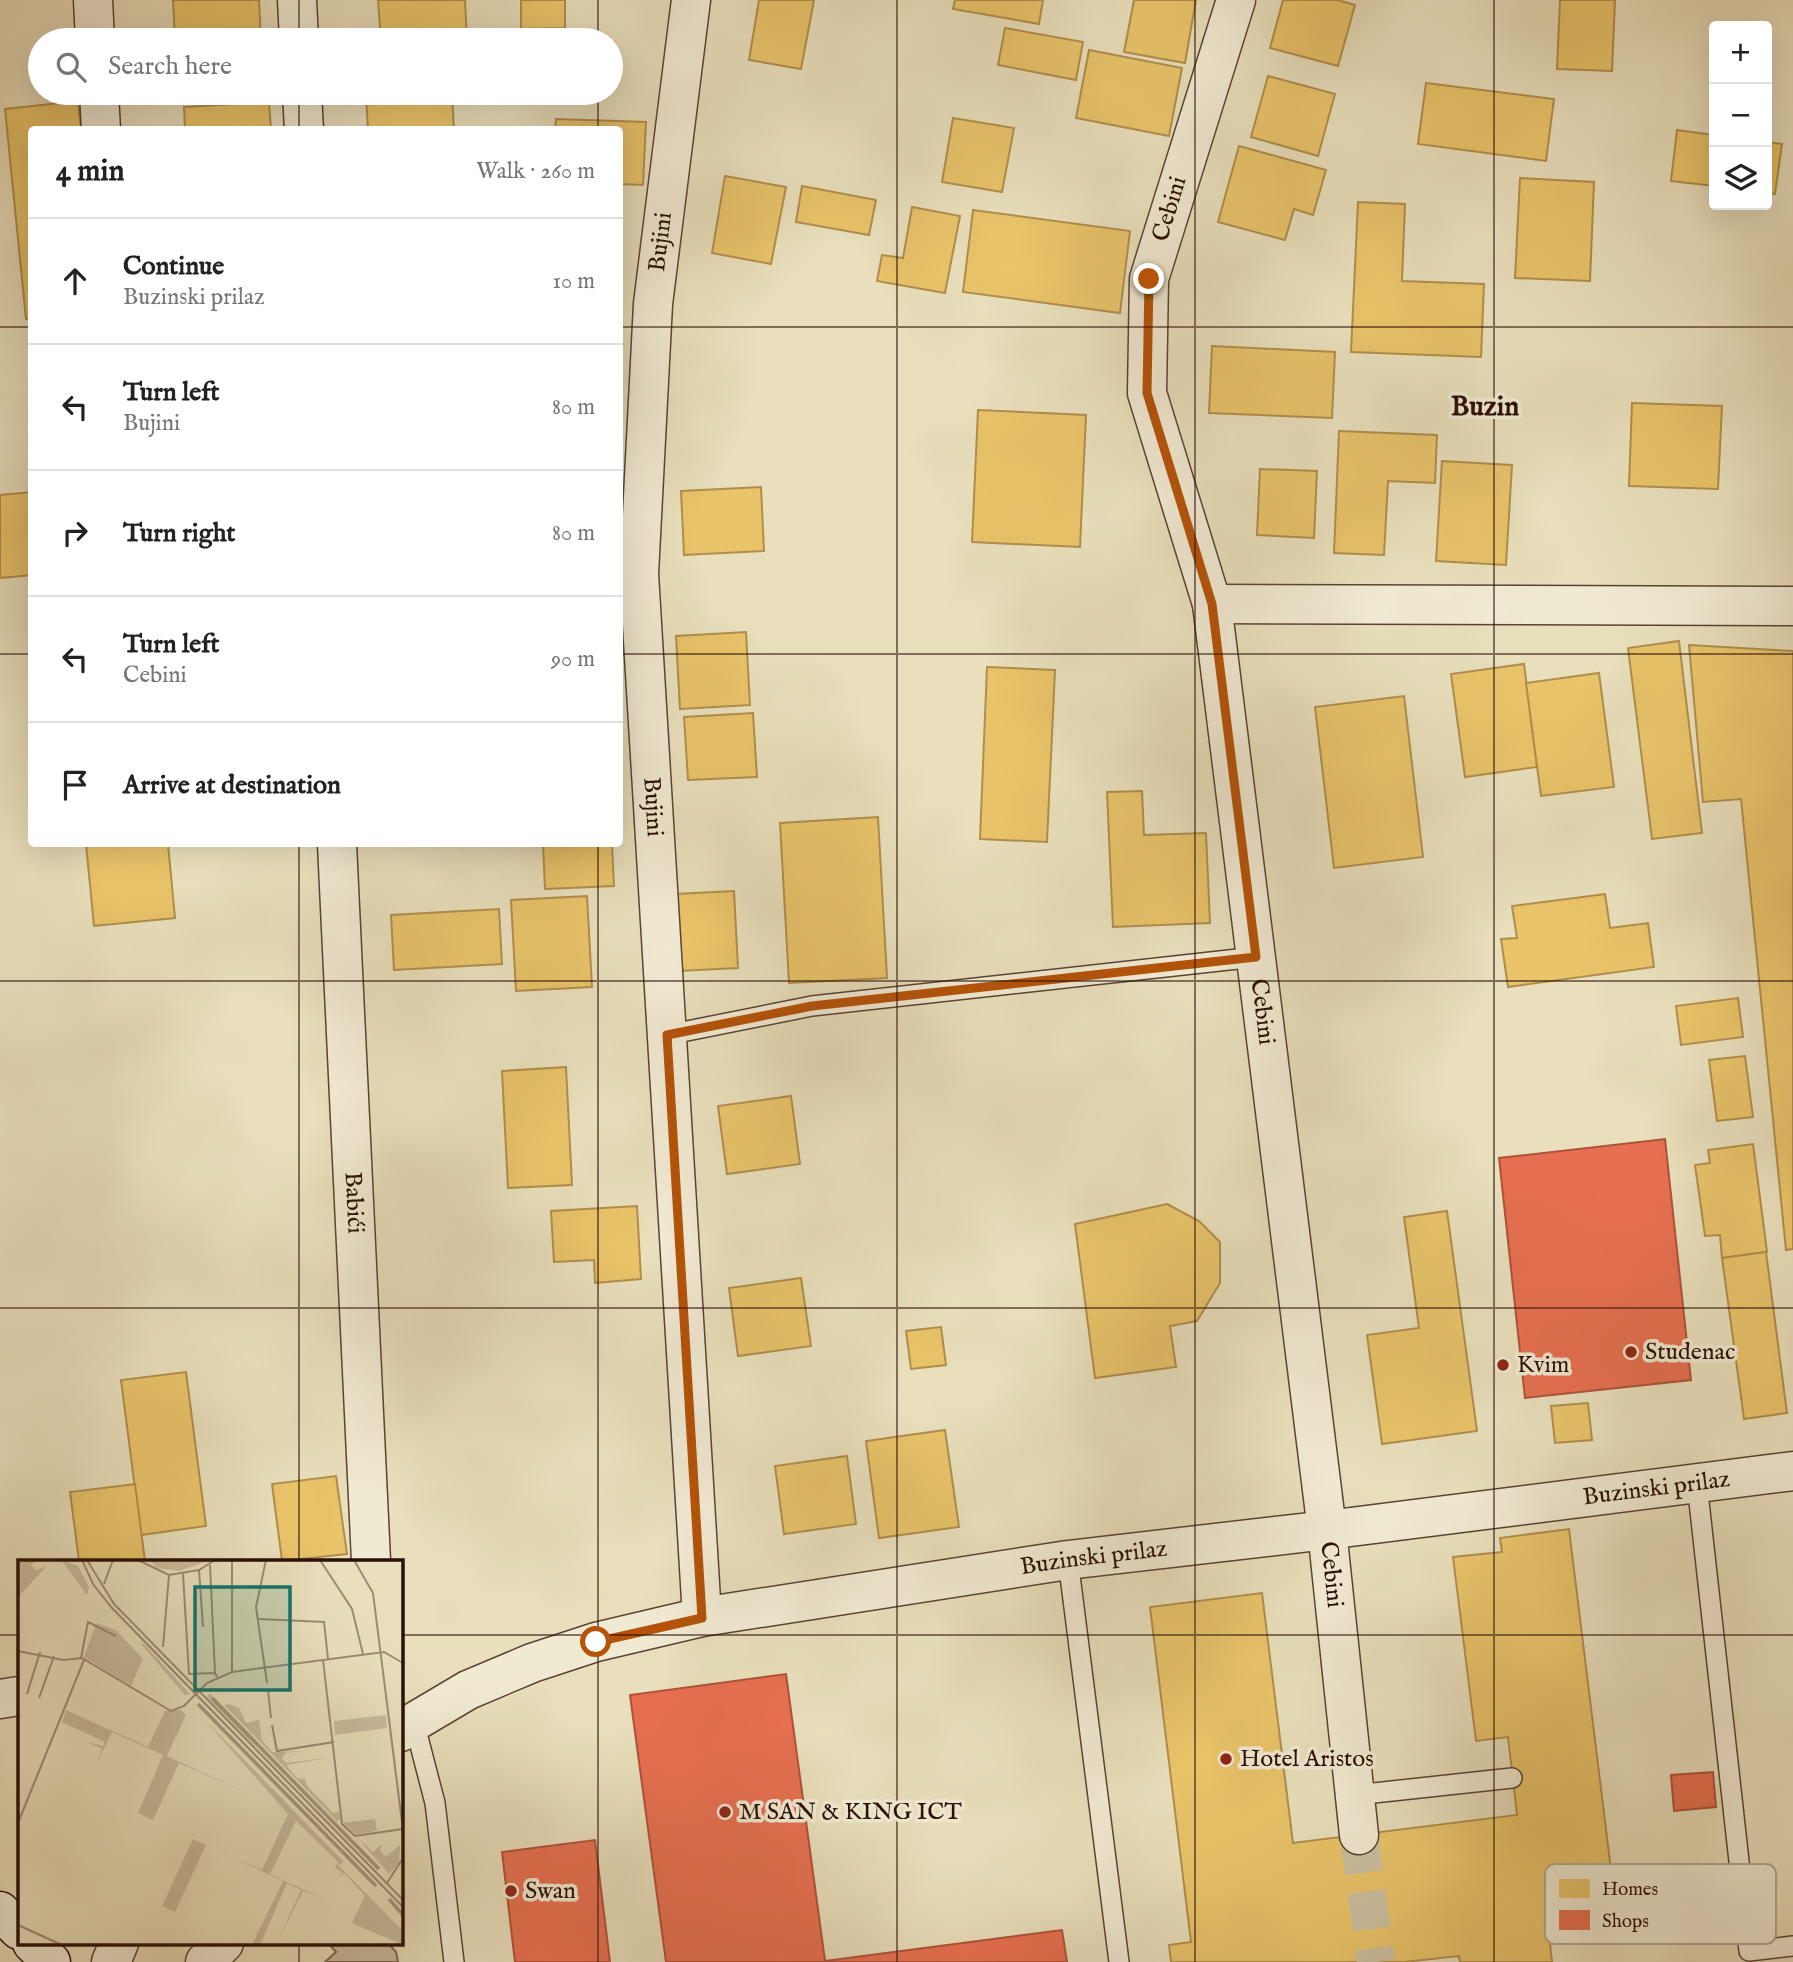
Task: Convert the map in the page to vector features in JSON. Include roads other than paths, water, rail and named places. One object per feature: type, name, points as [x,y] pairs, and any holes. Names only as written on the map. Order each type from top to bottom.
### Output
[{"type":"street","points":[[93,0],[94,28]]},
{"type":"street","points":[[298,0],[299,28]]},
{"type":"street","name":"Bujini","points":[[691,0],[653,304],[639,574],[702,1618]]},
{"type":"street","name":"Cebini","points":[[1236,0],[1149,279],[1147,393],[1212,604],[1327,1530],[1359,1835]]},
{"type":"street","points":[[100,105],[101,126]]},
{"type":"street","points":[[303,105],[304,126]]},
{"type":"street","points":[[1212,604],[1793,606]]},
{"type":"street","name":"Babići","points":[[337,847],[371,1560]]},
{"type":"street","name":"Buzinski prilaz","points":[[405,1717],[532,1663],[596,1642],[702,1618],[1068,1560],[1793,1471]]},
{"type":"street","points":[[0,1699],[18,1696]]},
{"type":"street","points":[[0,1910],[18,1929]]},
{"type":"street","points":[[33,1944],[51,1962]]},
{"type":"street","points":[[111,1962],[119,1944]]},
{"type":"street","points":[[205,1962],[223,1944]]},
{"type":"lane","points":[[667,1035],[812,1006],[1256,957]]},
{"type":"lane","points":[[1697,1484],[1739,1864]]},
{"type":"lane","points":[[1068,1560],[1119,1962]]},
{"type":"lane","points":[[405,1717],[435,1803],[454,1962]]},
{"type":"lane","points":[[1355,1795],[1512,1778]]},
{"type":"lane","points":[[1748,1944],[1749,1951],[1793,1946]]},
{"type":"tunnel","points":[[1359,1835],[1376,1962]]},
{"type":"place","name":"Studenac","points":[[1631,1352]]},
{"type":"place","name":"Kvim","points":[[1503,1365]]},
{"type":"place","name":"Hotel Aristos","points":[[1226,1759]]},
{"type":"place","name":"M SAN & KING ICT","points":[[725,1812]]},
{"type":"place","name":"Swan","points":[[511,1891]]},
{"type":"district","name":"Buzin","points":[[1485,407]]}]
